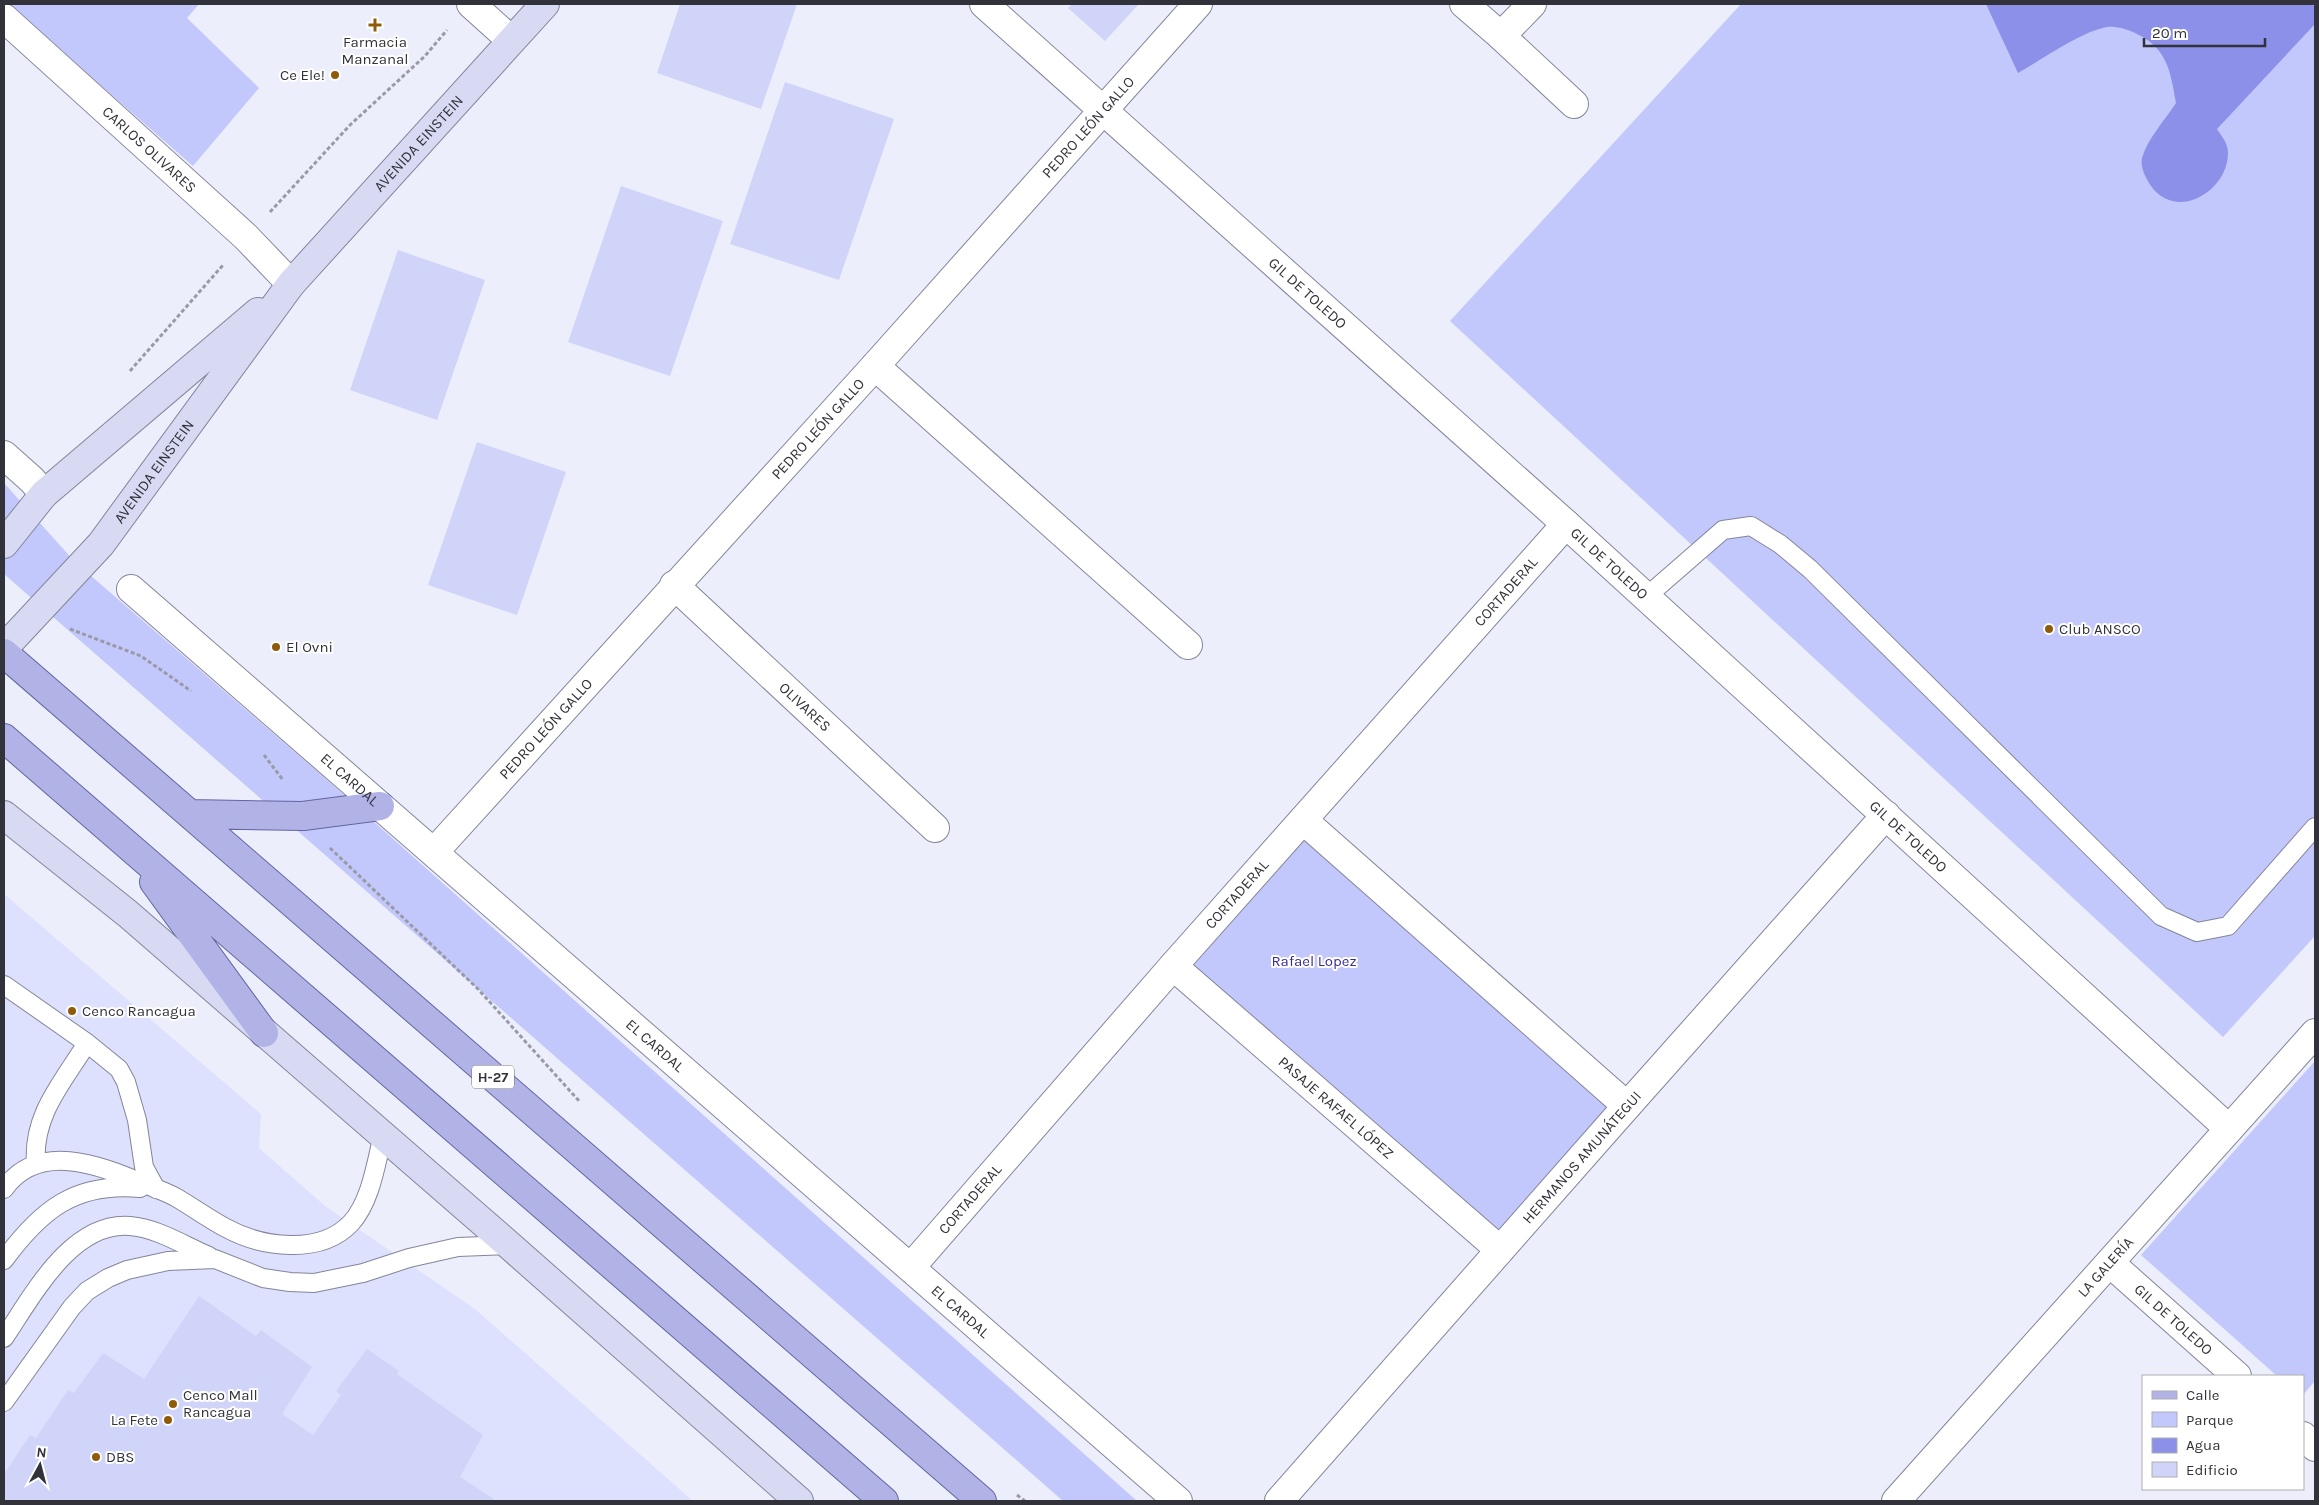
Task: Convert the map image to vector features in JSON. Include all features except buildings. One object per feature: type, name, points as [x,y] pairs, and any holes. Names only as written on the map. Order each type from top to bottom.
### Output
[{"type":"main road","name":"AVENIDA EINSTEIN","points":[[4,648],[101,544],[291,284],[545,4]]},
{"type":"main road","name":"AVENIDA EINSTEIN","points":[[4,544],[44,494],[291,284]]},
{"type":"main road","name":"H-27","points":[[4,653],[982,1501]]},
{"type":"main road","points":[[4,738],[884,1501]]},
{"type":"main road","points":[[190,814],[303,816],[380,806]]},
{"type":"main road","points":[[4,814],[128,914],[383,1135],[799,1501]]},
{"type":"main road","points":[[125,843],[264,1033]]},
{"type":"street","points":[[470,4],[512,40]]},
{"type":"street","name":"GIL DE TOLEDO","points":[[984,4],[1566,524],[2229,1129]]},
{"type":"street","name":"PEDRO LEÓN GALLO","points":[[434,851],[875,366],[1198,4]]},
{"type":"street","points":[[1464,4],[1574,104]]},
{"type":"street","points":[[1501,36],[1532,4]]},
{"type":"street","name":"CARLOS OLIVARES","points":[[4,18],[246,238],[291,284]]},
{"type":"street","points":[[875,366],[1188,645]]},
{"type":"street","points":[[4,456],[32,480],[44,494]]},
{"type":"street","name":"CORTADERAL","points":[[911,1267],[1173,966],[1566,524]]},
{"type":"street","name":"OLIVARES","points":[[674,585],[935,828]]},
{"type":"street","name":"EL CARDAL","points":[[131,589],[1178,1501]]},
{"type":"street","name":"HERMANOS AMUNÁTEGUI","points":[[1280,1501],[1886,815]]},
{"type":"street","points":[[1303,820],[1627,1106]]},
{"type":"street","name":"PASAJE RAFAEL LÓPEZ","points":[[1173,966],[1500,1250]]},
{"type":"street","name":"LA GALERÍA","points":[[1896,1501],[2315,1033]]},
{"type":"street","name":"GIL DE TOLEDO","points":[[2110,1263],[2235,1375]]},
{"type":"street","points":[[2304,1437],[2315,1447]]},
{"type":"lane","points":[[1646,597],[1723,530],[1750,526],[1780,544],[1810,570],[2161,916],[2197,932],[2228,926],[2315,827]]},
{"type":"lane","points":[[4,985],[87,1043],[119,1069],[126,1082],[137,1120],[144,1167],[156,1189]]},
{"type":"lane","points":[[36,1164],[35,1145],[46,1108],[87,1043]]},
{"type":"lane","points":[[4,1189],[20,1173],[36,1164],[58,1160],[79,1161],[112,1170],[176,1197],[227,1229],[246,1236],[289,1246],[308,1244],[325,1240],[350,1224],[371,1182],[383,1135]]},
{"type":"lane","points":[[4,1260],[36,1221],[54,1206],[74,1196],[92,1190],[115,1186],[156,1189]]},
{"type":"lane","points":[[4,1338],[40,1284],[68,1250],[83,1239],[116,1226],[132,1226],[167,1237],[263,1278],[290,1282],[314,1283],[363,1273],[458,1247],[509,1246]]},
{"type":"lane","points":[[4,1402],[52,1334],[87,1292],[108,1278],[148,1264],[190,1259],[215,1259]]},
{"type":"path","points":[[33,618],[73,630],[140,656],[196,695]]},
{"type":"path","points":[[262,752],[284,782],[303,816],[329,848],[478,989],[581,1104]]},
{"type":"path","points":[[1010,1488],[1024,1501]]},
{"type":"shaded area","points":[[4,894],[261,1114],[259,1148],[325,1206],[475,1309],[693,1501],[4,1501]]},
{"type":"green space","points":[[7,4],[199,4],[187,18],[259,88],[193,166]]},
{"type":"green space","name":"Club ANSCO","points":[[1741,4],[2315,4],[2315,936],[2223,1037],[1450,321]]},
{"type":"green space","points":[[4,483],[75,562],[318,772],[1137,1501],[1063,1501],[4,574]]},
{"type":"green space","name":"Rafael Lopez","points":[[1304,835],[1610,1107],[1499,1235],[1187,966]]},
{"type":"green space","points":[[2315,1061],[2315,1381],[2304,1394],[2304,1375],[2276,1375],[2141,1255]]},
{"type":"water","points":[[1986,4],[2312,4],[2315,7],[2315,24],[2217,129],[2228,149],[2226,167],[2220,179],[2210,190],[2199,197],[2187,201],[2174,201],[2162,196],[2151,186],[2145,176],[2142,165],[2142,158],[2148,143],[2176,103],[2169,70],[2160,52],[2144,38],[2130,31],[2117,27],[2107,27],[2085,34],[2018,73]]},
{"type":"place","name":"Farmacia Manzanal","points":[[375,25]]},
{"type":"place","name":"Ce Ele!","points":[[335,75]]},
{"type":"place","name":"Club ANSCO","points":[[2049,629]]},
{"type":"place","name":"El Ovni","points":[[276,647]]},
{"type":"place","name":"Cenco Rancagua","points":[[72,1011]]},
{"type":"place","name":"Cenco Mall Rancagua","points":[[173,1404]]},
{"type":"place","name":"La Fete","points":[[168,1420]]},
{"type":"place","name":"DBS","points":[[96,1457]]}]
